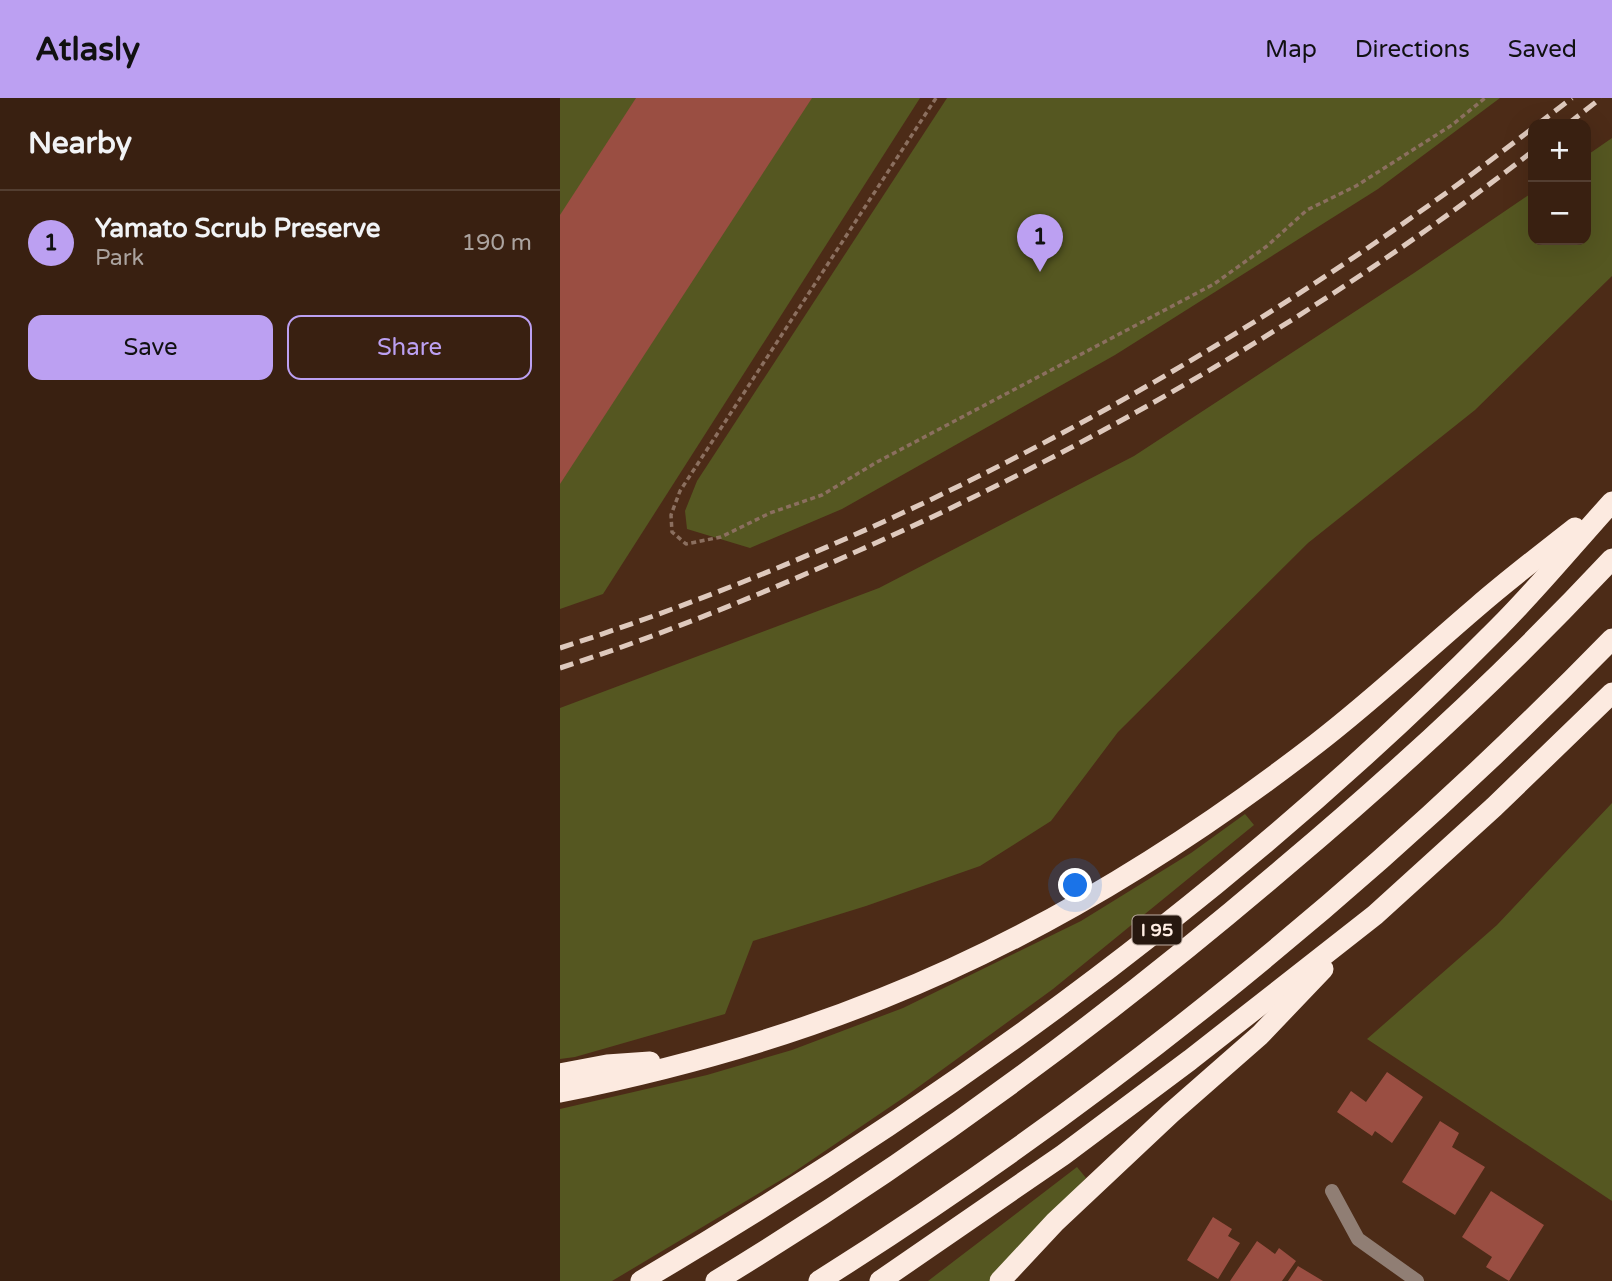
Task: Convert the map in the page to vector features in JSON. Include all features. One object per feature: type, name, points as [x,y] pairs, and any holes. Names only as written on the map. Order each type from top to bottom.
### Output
[{"type":"highway","points":[[560,1092],[622,1080],[701,1059],[777,1036],[886,997],[997,946],[1067,910],[1204,825],[1316,745],[1374,699],[1480,603],[1612,500]]},
{"type":"highway","name":"I 95","points":[[641,1281],[759,1210],[903,1116],[1032,1024],[1177,914],[1336,780],[1462,663],[1500,626],[1612,500]]},
{"type":"highway","points":[[716,1281],[791,1234],[990,1098],[1055,1052],[1179,956],[1419,749],[1532,641],[1612,559]]},
{"type":"highway","points":[[819,1281],[930,1209],[993,1164],[1122,1070],[1246,972],[1428,817],[1542,710],[1612,639]]},
{"type":"highway","points":[[1000,1281],[1089,1189],[1260,1035],[1375,915],[1503,798],[1612,693]]},
{"type":"highway","points":[[880,1281],[1074,1147],[1375,915]]},
{"type":"highway","points":[[560,1074],[607,1065],[701,1059]]},
{"type":"street","points":[[1332,1191],[1358,1239],[1417,1281]]},
{"type":"path","points":[[936,98],[738,399],[681,491],[671,515],[672,531],[686,544],[721,537],[770,513],[822,495],[877,462],[1214,284],[1267,246],[1307,210],[1356,186],[1452,125],[1485,98]]},
{"type":"shaded area","points":[[560,98],[920,98],[603,594],[560,609]]},
{"type":"shaded area","points":[[947,98],[1500,98],[1378,189],[1115,355],[842,509],[750,548],[687,529],[685,511],[697,481]]},
{"type":"shaded area","points":[[1612,138],[1612,276],[1475,410],[1308,543],[1118,732],[1051,821],[980,866],[866,906],[753,941],[725,1014],[560,1059],[560,708],[879,588],[1134,456],[1528,195],[1528,245],[1591,245],[1591,153]]},
{"type":"shaded area","points":[[1612,803],[1612,1201],[1367,1039],[1497,925]]},
{"type":"shaded area","points":[[1245,814],[1254,825],[1053,989],[906,1096],[791,1174],[612,1281],[560,1281],[560,1109],[707,1075],[792,1050],[903,1008],[1081,921],[1191,853]]},
{"type":"shaded area","points":[[1077,1167],[1086,1178],[989,1281],[928,1281]]},
{"type":"building","points":[[636,98],[812,98],[560,484],[560,215]]},
{"type":"building","points":[[1387,1072],[1423,1097],[1392,1143],[1375,1131],[1372,1136],[1337,1112],[1351,1091],[1366,1102]]},
{"type":"building","points":[[1440,1121],[1459,1133],[1452,1147],[1485,1167],[1455,1215],[1402,1182]]},
{"type":"building","points":[[1491,1191],[1544,1225],[1509,1281],[1486,1267],[1492,1257],[1462,1237]]},
{"type":"building","points":[[1213,1217],[1232,1229],[1228,1236],[1240,1243],[1218,1279],[1187,1260]]},
{"type":"building","points":[[1257,1241],[1275,1254],[1279,1248],[1296,1261],[1282,1281],[1230,1281]]},
{"type":"building","points":[[1298,1266],[1323,1281],[1288,1281]]},
{"type":"railway","points":[[1545,119],[1572,98]]},
{"type":"railway","points":[[1574,119],[1601,98]]},
{"type":"railway","points":[[560,648],[690,602],[818,551],[945,493],[1069,430],[1190,361],[1308,288],[1422,210],[1528,132]]},
{"type":"railway","points":[[560,668],[674,628],[786,582],[949,509],[1037,465],[1208,371],[1292,320],[1455,210],[1528,155]]},
{"type":"place","name":"Yamato Scrub Preserve","points":[[1040,272]]}]
